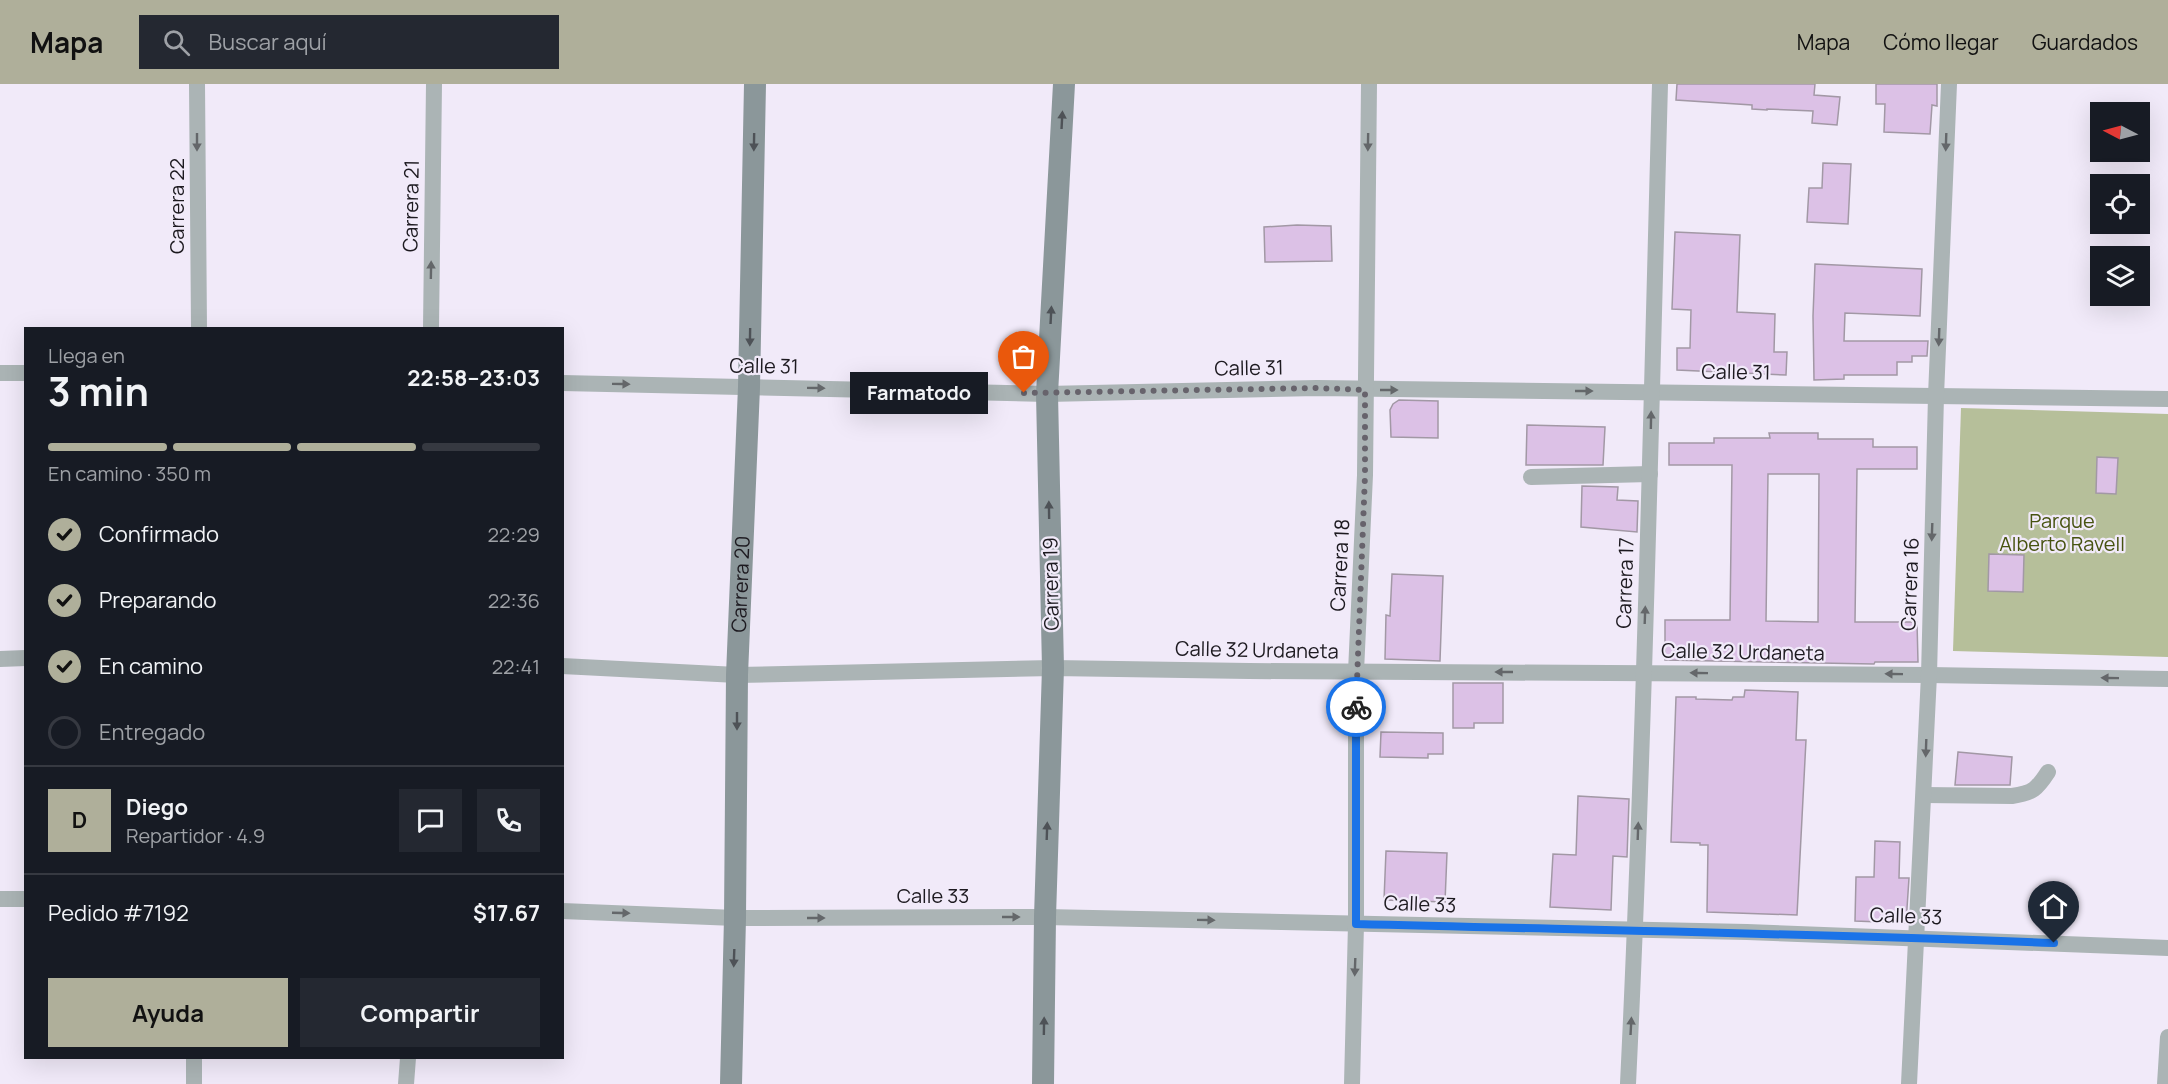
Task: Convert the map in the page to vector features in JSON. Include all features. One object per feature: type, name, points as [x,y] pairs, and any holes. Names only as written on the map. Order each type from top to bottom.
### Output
[{"type":"street","name":"Carrera 22","points":[[197,84],[199,327]]},
{"type":"street","name":"Carrera 21","points":[[430,327],[434,84]]},
{"type":"street","name":"Carrera 20","points":[[731,1084],[737,675],[749,387],[755,84]]},
{"type":"street","name":"Carrera 19","points":[[1043,1084],[1044,917],[1053,668],[1047,394],[1064,84]]},
{"type":"street","name":"Carrera 18","points":[[1352,1084],[1356,924],[1356,672],[1365,475],[1369,84]]},
{"type":"street","name":"Carrera 17","points":[[1628,1084],[1650,474],[1660,84]]},
{"type":"street","name":"Carrera 16","points":[[1909,1084],[1929,675],[1936,396],[1949,84]]},
{"type":"street","points":[[0,373],[24,373]]},
{"type":"street","name":"Calle 31","points":[[564,383],[1047,394],[1317,388],[2168,399]]},
{"type":"street","points":[[1531,477],[1650,474]]},
{"type":"street","points":[[0,658],[24,658]]},
{"type":"street","name":"Calle 32 Urdaneta","points":[[564,666],[737,675],[1053,668],[1356,672],[1643,672],[2168,679]]},
{"type":"street","points":[[1924,795],[2012,796],[2024,794],[2038,788],[2048,772]]},
{"type":"street","points":[[0,899],[24,899]]},
{"type":"street","name":"Calle 33","points":[[564,911],[735,918],[1044,917],[1747,932],[2168,948]]},
{"type":"street","points":[[2165,1084],[2168,1037]]},
{"type":"street","points":[[194,1059],[194,1084]]},
{"type":"street","points":[[406,1084],[408,1059]]},
{"type":"green space","name":"Parque Alberto Ravell","points":[[1961,408],[2168,414],[2168,657],[1953,651]]},
{"type":"building","points":[[1677,84],[1815,84],[1814,95],[1840,97],[1837,125],[1812,123],[1813,111],[1752,109],[1752,105],[1676,100]]},
{"type":"building","points":[[1876,84],[1937,84],[1937,106],[1932,105],[1930,134],[1884,132],[1885,104],[1876,104]]},
{"type":"building","points":[[1823,163],[1851,164],[1848,224],[1807,222],[1809,188],[1822,188]]},
{"type":"building","points":[[1331,226],[1332,261],[1265,262],[1264,227]]},
{"type":"building","points":[[1675,232],[1740,235],[1737,312],[1775,314],[1774,352],[1787,352],[1786,375],[1677,370],[1677,348],[1690,348],[1691,310],[1672,309]]},
{"type":"building","points":[[1815,264],[1922,269],[1920,316],[1845,313],[1844,341],[1928,341],[1927,356],[1912,356],[1912,362],[1897,362],[1897,375],[1844,375],[1844,379],[1814,380]]},
{"type":"building","points":[[1399,400],[1438,401],[1438,438],[1391,437],[1390,410]]},
{"type":"building","points":[[1527,425],[1605,427],[1603,465],[1526,465]]},
{"type":"building","points":[[1769,433],[1818,433],[1818,439],[1873,439],[1873,447],[1917,447],[1917,469],[1857,469],[1855,622],[1917,622],[1918,662],[1875,662],[1874,664],[1665,660],[1665,620],[1730,620],[1732,465],[1669,465],[1669,443],[1714,443],[1714,438],[1770,438]],"holes":[[[1768,474],[1819,474],[1818,622],[1766,621]]]},
{"type":"building","points":[[2097,457],[2118,458],[2116,494],[2096,493]]},
{"type":"building","points":[[1582,486],[1618,487],[1617,500],[1638,501],[1637,532],[1581,527]]},
{"type":"building","points":[[1989,554],[2024,555],[2023,592],[1988,591]]},
{"type":"building","points":[[1392,574],[1443,576],[1440,661],[1385,659],[1386,615],[1390,616]]},
{"type":"building","points":[[1453,683],[1503,683],[1503,723],[1474,723],[1474,728],[1453,728]]},
{"type":"building","points":[[1745,690],[1798,692],[1796,740],[1806,740],[1797,915],[1707,912],[1708,845],[1671,842],[1676,697],[1732,700],[1733,697],[1744,697]]},
{"type":"building","points":[[1381,732],[1443,733],[1443,754],[1428,754],[1428,758],[1380,757]]},
{"type":"building","points":[[1958,752],[2012,757],[2010,785],[1955,785]]},
{"type":"building","points":[[1578,796],[1629,799],[1627,857],[1613,856],[1611,910],[1550,907],[1553,854],[1576,855]]},
{"type":"building","points":[[1875,841],[1900,842],[1899,878],[1909,878],[1906,923],[1855,921],[1856,877],[1874,877]]},
{"type":"building","points":[[1386,851],[1447,853],[1445,902],[1384,900]]},
{"type":"way so far","points":[[1024,393],[1317,388],[1365,390],[1365,475],[1356,707]]},
{"type":"place","name":"Farmatodo","points":[[1024,393]]},
{"type":"route","points":[[1356,707],[1356,924],[1747,932],[2054,943]]}]
